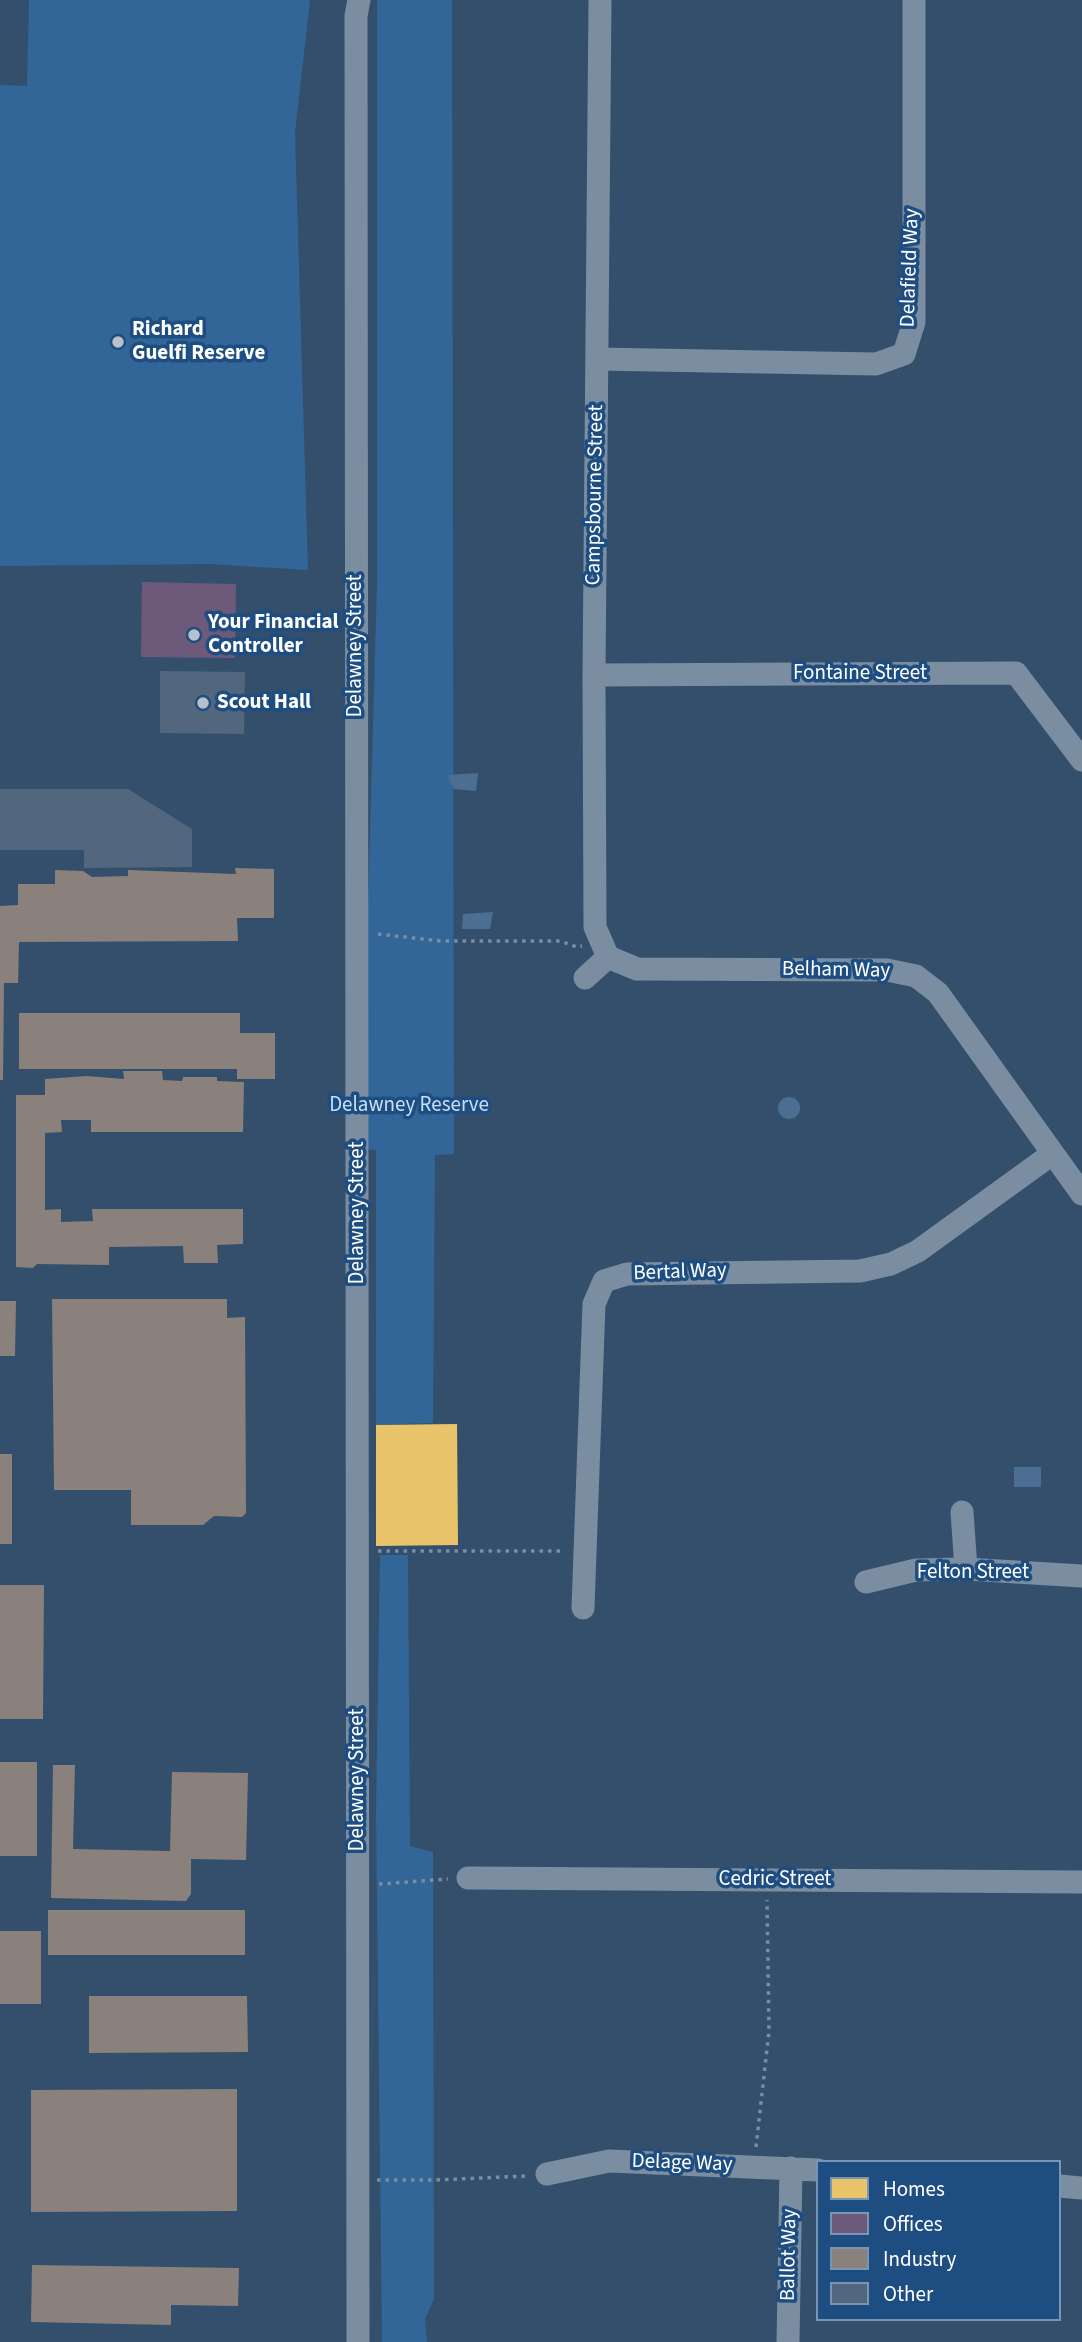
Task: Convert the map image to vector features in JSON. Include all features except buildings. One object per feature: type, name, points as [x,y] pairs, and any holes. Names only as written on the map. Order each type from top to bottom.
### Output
[{"type":"street","name":"Campsbourne Street","points":[[600,0],[594,675],[595,928],[605,950]]},
{"type":"street","name":"Delafield Way","points":[[597,359],[876,364],[904,354],[914,322],[914,0]]},
{"type":"street","name":"Delawney Street","points":[[356,5],[358,2342]]},
{"type":"street","name":"Fontaine Street","points":[[594,675],[1016,673],[1082,760]]},
{"type":"street","points":[[585,978],[605,950]]},
{"type":"street","name":"Belham Way","points":[[605,950],[637,969],[887,970],[916,976],[938,993],[1082,1194]]},
{"type":"street","name":"Bertal Way","points":[[583,1608],[594,1304],[604,1281],[627,1274],[860,1271],[891,1264],[918,1251],[1052,1154]]},
{"type":"street","points":[[962,1512],[966,1569]]},
{"type":"street","name":"Felton Street","points":[[866,1582],[916,1570],[966,1569],[1082,1576]]},
{"type":"street","name":"Cedric Street","points":[[468,1878],[1082,1882]]},
{"type":"street","name":"Delage Way","points":[[547,2174],[609,2161],[816,2170]]},
{"type":"street","name":"Ballot Way","points":[[788,2342],[791,2168]]},
{"type":"street","points":[[1061,2186],[1082,2188]]},
{"type":"path","points":[[376,934],[441,941],[561,941],[577,947],[605,950]]},
{"type":"path","points":[[376,1551],[586,1551]]},
{"type":"path","points":[[373,1884],[468,1878]]},
{"type":"path","points":[[755,2167],[769,2031],[767,1880]]},
{"type":"path","points":[[375,2180],[547,2174]]},
{"type":"green space","points":[[29,0],[310,0],[295,133],[308,570],[209,564],[0,566],[0,85],[27,86]]},
{"type":"green space","name":"Delawney Reserve","points":[[377,0],[452,0],[454,1154],[435,1155],[433,1423],[376,1425],[376,1150],[361,1149],[377,585]]},
{"type":"green space","points":[[380,1555],[408,1555],[410,1846],[433,1852],[434,2299],[425,2319],[427,2342],[382,2342],[376,1812]]},
{"type":"shaded area","points":[[478,773],[476,791],[454,789],[447,775]]},
{"type":"shaded area","points":[[493,912],[490,929],[462,929],[463,914]]},
{"type":"shaded area","points":[[789,1097],[797,1100],[800,1108],[797,1116],[789,1119],[781,1116],[778,1108],[781,1100]]},
{"type":"shaded area","points":[[1014,1467],[1041,1467],[1041,1487],[1014,1487]]},
{"type":"place","name":"Richard Guelfi Reserve","points":[[118,342]]},
{"type":"place","name":"Your Financial Controller","points":[[194,635]]},
{"type":"place","name":"Scout Hall","points":[[203,703]]}]
